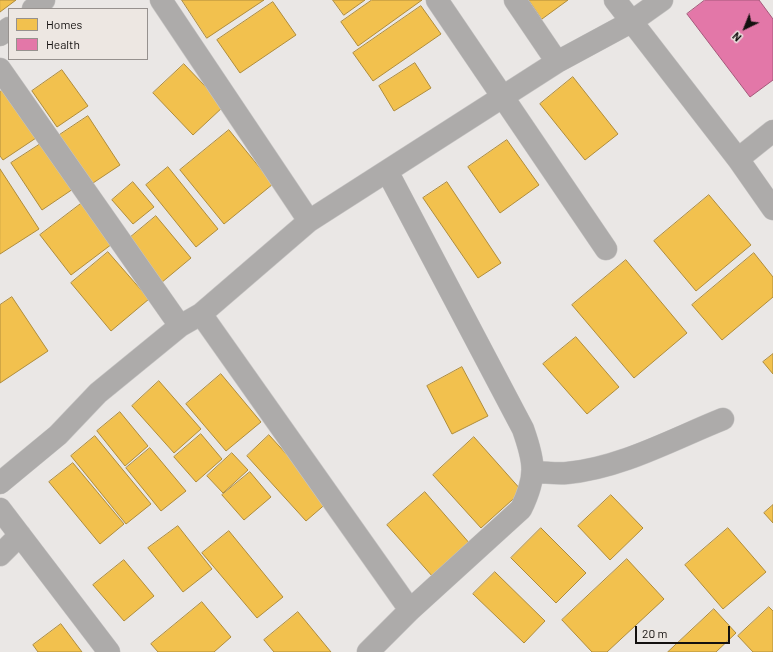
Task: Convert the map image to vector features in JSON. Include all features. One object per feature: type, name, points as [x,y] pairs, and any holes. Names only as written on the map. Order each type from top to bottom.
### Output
[{"type":"street","points":[[34,8],[44,0]]},
{"type":"street","points":[[161,0],[309,221]]},
{"type":"street","points":[[437,0],[606,249]]},
{"type":"street","points":[[515,0],[557,62]]},
{"type":"street","points":[[615,0],[738,159],[773,209]]},
{"type":"street","points":[[0,483],[58,435],[98,393],[180,326],[201,314],[309,221],[557,62],[631,22],[662,0]]},
{"type":"street","points":[[0,35],[8,29]]},
{"type":"street","points":[[0,69],[180,326]]},
{"type":"street","points":[[738,159],[773,131]]},
{"type":"street","points":[[368,652],[410,610],[521,510],[530,490],[533,472],[532,454],[523,429],[387,171]]},
{"type":"street","points":[[201,314],[410,610]]},
{"type":"street","points":[[533,472],[566,473],[620,461],[723,419]]},
{"type":"street","points":[[0,509],[110,652]]},
{"type":"street","points":[[0,555],[20,535]]},
{"type":"building: Homes","points":[[0,0],[16,0],[0,12]]},
{"type":"building: Homes","points":[[182,0],[264,0],[207,38]]},
{"type":"building: Homes","points":[[333,0],[365,0],[344,15]]},
{"type":"building: Homes","points":[[372,0],[422,0],[358,46],[341,22]]},
{"type":"building: Homes","points":[[529,0],[568,0],[542,19]]},
{"type":"building: Homes","points":[[273,2],[296,35],[240,73],[217,40]]},
{"type":"building: Homes","points":[[421,6],[441,34],[373,81],[353,53]]},
{"type":"building: Homes","points":[[415,63],[431,88],[394,111],[379,86]]},
{"type":"building: Homes","points":[[184,64],[224,106],[193,135],[153,93]]},
{"type":"building: Homes","points":[[62,70],[88,106],[57,127],[32,91]]},
{"type":"building: Homes","points":[[573,77],[618,134],[585,160],[540,104]]},
{"type":"building: Homes","points":[[5,88],[39,136],[3,160],[0,156],[0,92]]},
{"type":"building: Homes","points":[[88,116],[120,165],[90,185],[58,136]]},
{"type":"building: Homes","points":[[229,130],[273,184],[224,224],[180,170]]},
{"type":"building: Homes","points":[[507,140],[539,185],[500,213],[468,167]]},
{"type":"building: Homes","points":[[42,143],[73,189],[42,210],[11,163]]},
{"type":"building: Homes","points":[[168,167],[218,229],[196,247],[146,185]]},
{"type":"building: Homes","points":[[0,169],[39,229],[0,254]]},
{"type":"building: Homes","points":[[133,182],[154,207],[133,224],[112,200]]},
{"type":"building: Homes","points":[[447,182],[501,263],[478,278],[423,198]]},
{"type":"building: Homes","points":[[709,195],[751,245],[696,291],[654,241]]},
{"type":"building: Homes","points":[[82,203],[112,244],[71,275],[40,235]]},
{"type":"building: Homes","points":[[156,216],[191,258],[161,283],[126,241]]},
{"type":"building: Homes","points":[[108,252],[149,299],[111,331],[71,283]]},
{"type":"building: Homes","points":[[754,253],[773,277],[773,297],[722,340],[692,305]]},
{"type":"building: Homes","points":[[626,260],[687,333],[634,378],[572,305]]},
{"type":"building: Homes","points":[[12,297],[48,351],[0,383],[0,305]]},
{"type":"building: Homes","points":[[576,337],[619,387],[587,414],[543,364]]},
{"type":"building: Homes","points":[[773,354],[773,374],[763,362]]},
{"type":"building: Homes","points":[[462,367],[488,416],[452,434],[427,386]]},
{"type":"building: Homes","points":[[221,374],[261,422],[226,451],[186,404]]},
{"type":"building: Homes","points":[[159,381],[201,429],[174,453],[132,406]]},
{"type":"building: Homes","points":[[120,412],[148,446],[125,466],[97,431]]},
{"type":"building: Homes","points":[[201,434],[222,459],[196,482],[174,457]]},
{"type":"building: Homes","points":[[269,435],[329,501],[306,521],[247,456]]},
{"type":"building: Homes","points":[[95,436],[151,504],[126,524],[71,456]]},
{"type":"building: Homes","points":[[474,437],[522,491],[481,528],[433,475]]},
{"type":"building: Homes","points":[[150,448],[186,491],[161,511],[126,468]]},
{"type":"building: Homes","points":[[232,453],[248,470],[223,493],[207,476]]},
{"type":"building: Homes","points":[[73,463],[124,524],[100,544],[49,482]]},
{"type":"building: Homes","points":[[250,472],[271,497],[244,520],[222,495]]},
{"type":"building: Homes","points":[[425,492],[471,545],[433,577],[387,525]]},
{"type":"building: Homes","points":[[611,495],[643,528],[610,560],[578,526]]},
{"type":"building: Homes","points":[[773,505],[773,523],[764,513]]},
{"type":"building: Homes","points":[[178,526],[212,569],[183,592],[148,548]]},
{"type":"building: Homes","points":[[541,528],[586,573],[556,603],[511,558]]},
{"type":"building: Homes","points":[[728,528],[766,572],[723,609],[685,565]]},
{"type":"building: Homes","points":[[229,531],[283,597],[257,618],[202,553]]},
{"type":"building: Homes","points":[[627,559],[664,599],[607,652],[592,652],[562,620]]},
{"type":"building: Homes","points":[[124,560],[154,596],[124,621],[93,585]]},
{"type":"building: Homes","points":[[495,572],[545,621],[524,643],[473,594]]},
{"type":"building: Homes","points":[[202,602],[231,637],[214,652],[158,652],[151,644]]},
{"type":"building: Homes","points":[[769,607],[773,611],[773,652],[753,652],[738,636]]},
{"type":"building: Homes","points":[[714,609],[736,633],[716,652],[668,652]]},
{"type":"building: Homes","points":[[298,612],[331,652],[274,652],[264,640]]},
{"type":"building: Homes","points":[[61,624],[82,652],[38,652],[33,645]]},
{"type":"building: Health","points":[[705,0],[759,0],[773,19],[773,80],[750,97],[687,14]]}]
